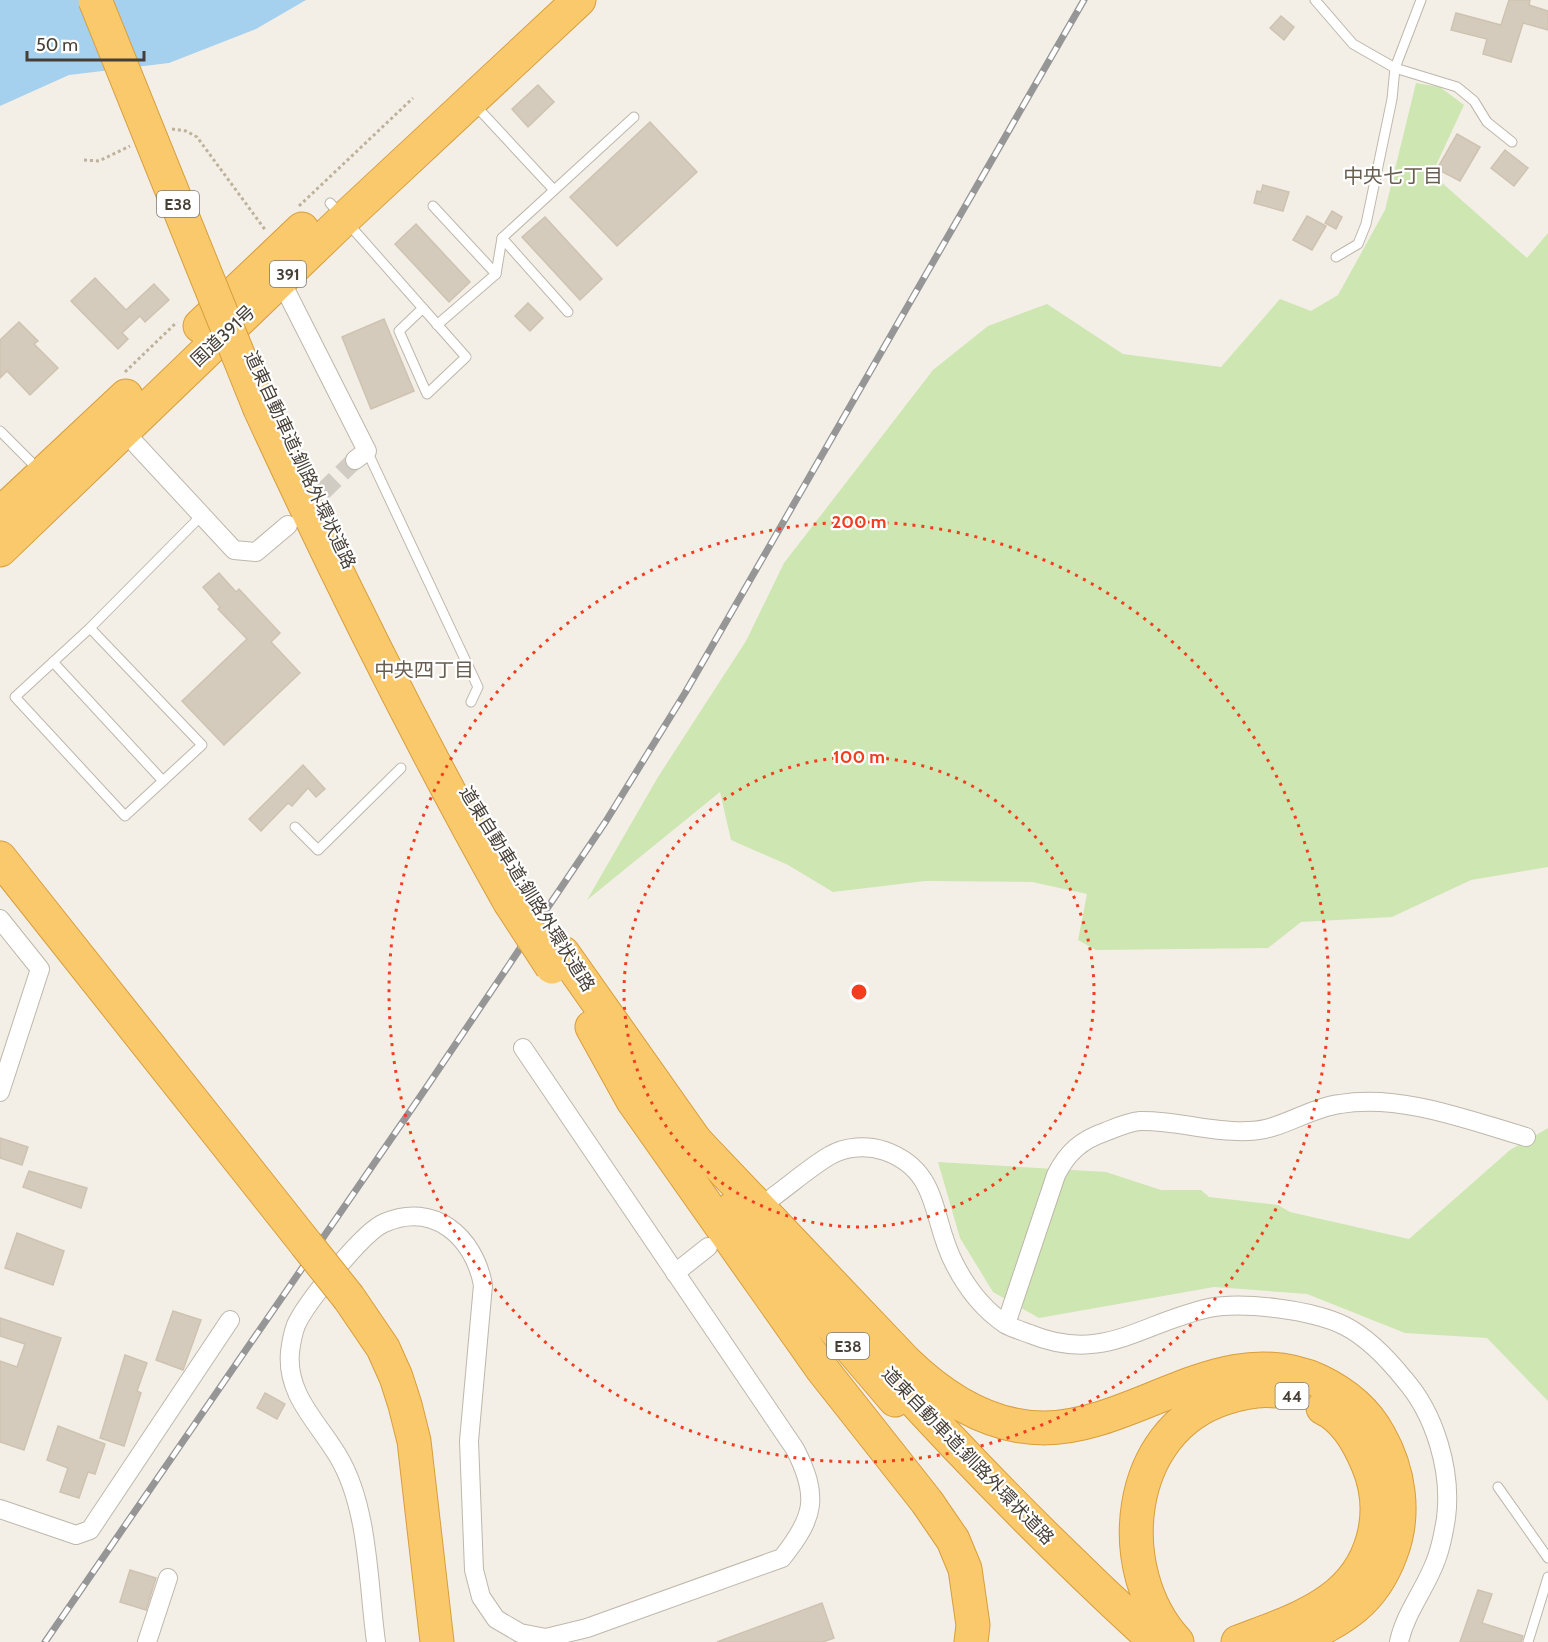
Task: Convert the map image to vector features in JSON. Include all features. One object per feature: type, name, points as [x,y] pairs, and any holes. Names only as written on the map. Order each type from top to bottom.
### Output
[{"type":"highway","name":"道東自動車道;釧路外環状道路","points":[[95,0],[317,531],[412,720],[515,894],[557,960],[760,1225],[916,1403],[1074,1567],[1156,1642]]},
{"type":"highway","name":"道東自動車道;釧路外環状道路","points":[[108,0],[265,406]]},
{"type":"highway","name":"国道391号","points":[[0,550],[115,422],[337,211],[546,0]]},
{"type":"highway","name":"国道391号","points":[[0,514],[115,422],[281,281],[337,211],[471,101],[579,0]]},
{"type":"highway","points":[[0,858],[302,1248]]},
{"type":"highway","points":[[0,873],[383,1348],[396,1377],[414,1441],[437,1642]]},
{"type":"highway","name":"道東自動車道;釧路外環状道路","points":[[557,960],[591,1026],[678,1143],[749,1231],[905,1411],[987,1500],[1063,1577],[1134,1642]]},
{"type":"highway","points":[[591,1026],[633,1101],[822,1369],[927,1502],[953,1540],[965,1569],[969,1588],[973,1625],[971,1642]]},
{"type":"highway","points":[[688,1133],[904,1361],[931,1386],[981,1416],[1009,1425],[1044,1428],[1082,1424],[1204,1378],[1243,1370],[1276,1370],[1309,1377],[1334,1388],[1357,1406],[1374,1426],[1388,1450],[1396,1473],[1398,1523],[1393,1548],[1385,1571],[1370,1595],[1343,1618],[1295,1642]]},
{"type":"highway","points":[[344,1301],[385,1381],[403,1441],[426,1642]]},
{"type":"highway","name":"44","points":[[1177,1642],[1153,1606],[1141,1574],[1135,1548],[1141,1487],[1154,1459],[1188,1416],[1213,1402],[1242,1393],[1271,1390],[1302,1398],[1330,1412],[1350,1431],[1373,1478],[1377,1520],[1373,1541],[1364,1561],[1351,1580],[1331,1600],[1293,1621],[1238,1642]]},
{"type":"street","points":[[281,281],[361,456]]},
{"type":"street","points":[[115,422],[234,550],[256,552],[288,525]]},
{"type":"street","points":[[0,919],[40,969],[0,1092]]},
{"type":"street","points":[[376,1642],[358,1501],[339,1457],[295,1391],[289,1369],[296,1326],[366,1234],[398,1218],[439,1222],[460,1234],[480,1268],[483,1285],[469,1441],[474,1570],[481,1598],[496,1619],[520,1633],[546,1638],[587,1628],[782,1558],[798,1539],[808,1516],[812,1494],[808,1474],[795,1449],[523,1048]]},
{"type":"street","points":[[1006,1324],[1056,1175],[1065,1156],[1089,1137],[1137,1121],[1250,1132],[1277,1126],[1303,1114],[1338,1104],[1368,1101],[1409,1105],[1526,1137]]},
{"type":"street","points":[[773,1197],[831,1155],[859,1146],[877,1148],[897,1155],[921,1173],[936,1206],[952,1261],[970,1292],[1006,1324],[1047,1341],[1080,1345],[1111,1343],[1210,1308],[1257,1305],[1302,1313],[1344,1326],[1384,1355],[1415,1391],[1436,1434],[1446,1477],[1446,1517],[1437,1559],[1399,1642]]},
{"type":"street","points":[[675,1273],[708,1247]]},
{"type":"street","points":[[0,1509],[76,1535],[90,1530],[230,1320]]},
{"type":"street","points":[[147,1642],[168,1578]]},
{"type":"lane","points":[[1315,0],[1353,44],[1395,68],[1457,87],[1474,101],[1487,122],[1512,142]]},
{"type":"lane","points":[[1336,257],[1358,244],[1366,224],[1392,99],[1395,68],[1420,0]]},
{"type":"lane","points":[[471,101],[554,190]]},
{"type":"lane","points":[[437,325],[496,274],[502,238],[634,117]]},
{"type":"lane","points":[[433,206],[496,274]]},
{"type":"lane","points":[[337,211],[423,308],[437,325],[466,357],[428,394],[399,331],[423,308]]},
{"type":"lane","points":[[502,238],[568,312]]},
{"type":"lane","points":[[0,431],[31,462]]},
{"type":"lane","points":[[361,456],[478,687],[471,702]]},
{"type":"lane","points":[[90,628],[202,745],[125,816],[15,697],[90,628],[202,515]]},
{"type":"lane","points":[[52,662],[163,781]]},
{"type":"lane","points":[[295,826],[318,850],[401,768]]},
{"type":"lane","points":[[1498,1487],[1548,1558]]},
{"type":"lane","points":[[1528,1642],[1548,1577]]},
{"type":"green space","points":[[1416,83],[1440,87],[1464,105],[1432,174],[1527,258],[1548,233],[1548,867],[1471,880],[1392,917],[1301,922],[1268,948],[1096,950],[1078,940],[1087,894],[1032,882],[925,881],[833,892],[788,865],[731,840],[720,792],[587,900],[658,777],[746,641],[784,563],[933,370],[988,326],[1047,304],[1123,354],[1221,367],[1280,299],[1311,311],[1338,295],[1385,210]]},
{"type":"green space","points":[[1548,1128],[1548,1401],[1487,1338],[1405,1333],[1307,1294],[1214,1287],[1039,1318],[993,1292],[960,1238],[938,1162],[1106,1172],[1161,1190],[1201,1190],[1209,1197],[1278,1205],[1290,1212],[1409,1239],[1510,1150]]},
{"type":"water","points":[[0,0],[306,0],[256,29],[169,63],[69,75],[0,106]]},
{"type":"building","points":[[1509,0],[1530,0],[1529,5],[1548,11],[1548,30],[1523,23],[1511,62],[1483,54],[1487,39],[1451,30],[1456,13],[1501,25]]},
{"type":"building","points":[[1281,16],[1294,27],[1284,40],[1270,28]]},
{"type":"building","points":[[538,85],[554,102],[528,127],[512,109]]},
{"type":"building","points":[[650,122],[697,172],[617,246],[570,197]]},
{"type":"building","points":[[1457,134],[1480,147],[1460,181],[1437,169]]},
{"type":"building","points":[[1505,150],[1528,168],[1514,186],[1491,168]]},
{"type":"building","points":[[1263,185],[1289,192],[1283,211],[1254,203],[1257,191],[1261,192]]},
{"type":"building","points":[[1332,211],[1342,217],[1336,229],[1325,223]]},
{"type":"building","points":[[1307,216],[1326,226],[1312,250],[1293,240]]},
{"type":"building","points":[[545,217],[602,279],[580,300],[522,237]]},
{"type":"building","points":[[416,224],[470,282],[449,302],[395,244]]},
{"type":"building","points":[[95,278],[126,310],[154,284],[169,300],[145,322],[140,316],[122,333],[128,339],[118,349],[71,301]]},
{"type":"building","points":[[528,303],[543,318],[530,331],[515,316]]},
{"type":"building","points":[[384,319],[414,391],[371,409],[342,337]]},
{"type":"building","points":[[19,322],[38,341],[34,344],[58,368],[30,395],[7,371],[0,378],[0,340]]},
{"type":"building","points":[[219,573],[236,592],[239,589],[280,633],[271,642],[300,673],[224,745],[182,701],[247,639],[218,609],[220,607],[203,587]]},
{"type":"building","points":[[303,765],[325,789],[316,797],[308,788],[292,806],[288,803],[261,831],[249,819]]},
{"type":"building","points":[[0,1138],[28,1147],[22,1165],[0,1158]]},
{"type":"building","points":[[29,1171],[87,1188],[81,1208],[23,1187]]},
{"type":"building","points":[[17,1233],[64,1251],[53,1285],[5,1268]]},
{"type":"building","points":[[173,1311],[201,1320],[183,1370],[156,1360]]},
{"type":"building","points":[[0,1318],[61,1338],[24,1450],[0,1442],[0,1361],[17,1367],[25,1344],[0,1336]]},
{"type":"building","points":[[125,1355],[147,1363],[137,1391],[141,1393],[124,1446],[100,1438]]},
{"type":"building","points":[[265,1393],[285,1404],[277,1419],[257,1408]]},
{"type":"building","points":[[58,1426],[105,1444],[95,1474],[88,1472],[79,1498],[60,1492],[68,1468],[47,1460]]},
{"type":"building","points":[[130,1570],[156,1578],[146,1610],[120,1602]]},
{"type":"building","points":[[1478,1590],[1492,1594],[1482,1623],[1523,1636],[1521,1642],[1460,1642]]},
{"type":"building","points":[[822,1603],[834,1638],[823,1642],[717,1642]]},
{"type":"tunnel","points":[[303,511],[355,460]]},
{"type":"railway","points":[[45,1642],[426,1088],[606,821],[685,693],[1084,0]]},
{"type":"district","name":"中央七丁目","points":[[1393,176]]},
{"type":"district","name":"中央四丁目","points":[[424,670]]}]
